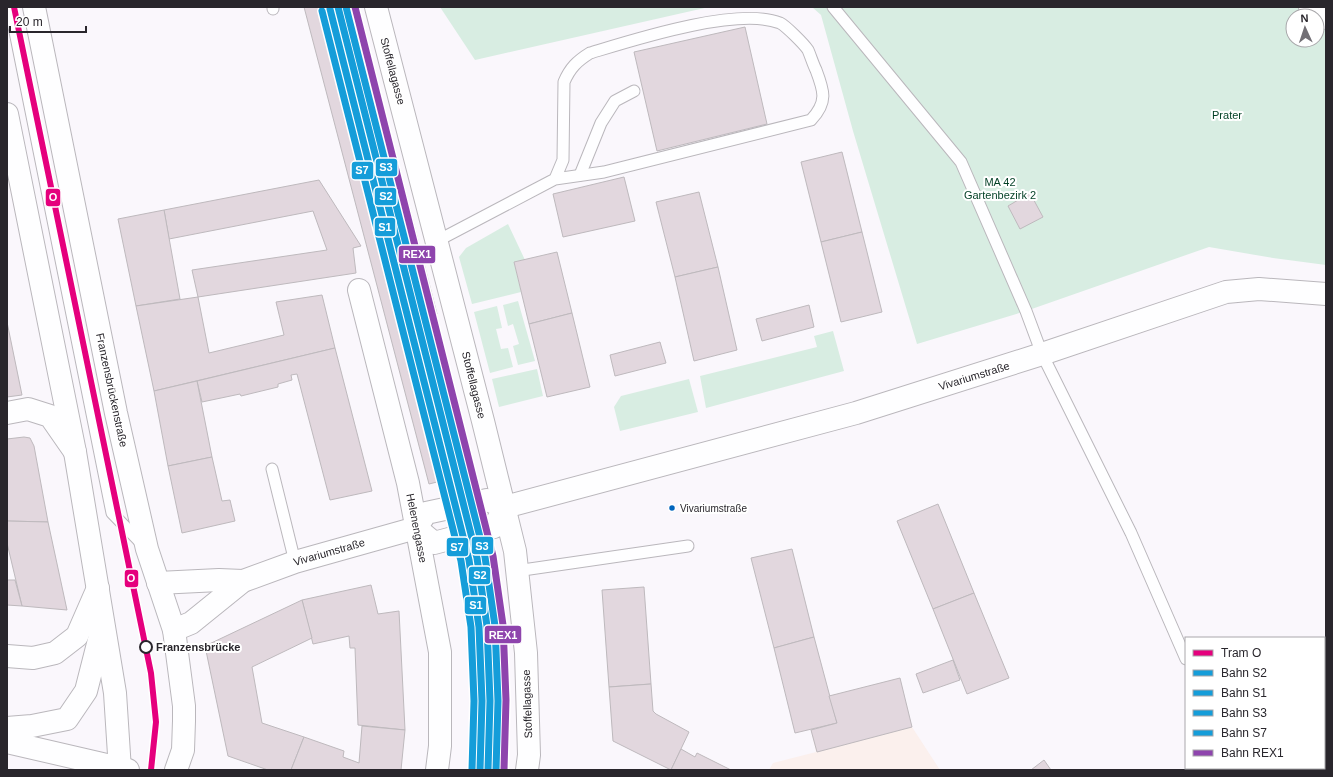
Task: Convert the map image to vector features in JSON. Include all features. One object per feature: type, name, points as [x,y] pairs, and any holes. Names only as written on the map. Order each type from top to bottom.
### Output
[{"type":"street","name":"Franzensbrückenstraße","points":[[34,7],[116,413],[147,548],[174,630],[184,706],[183,750],[176,770]]},
{"type":"street","name":"Stoffellagasse","points":[[376,7],[439,247],[515,551],[526,653],[529,755],[527,770]]},
{"type":"street","points":[[1310,7],[1326,18]]},
{"type":"street","points":[[7,114],[75,452],[115,693],[123,769],[7,742]]},
{"type":"street","name":"Vivariumstraße","points":[[505,507],[856,412],[1042,354],[1226,292],[1260,289],[1326,294]]},
{"type":"street","name":"Helenengasse","points":[[359,290],[408,483],[440,652],[440,746],[438,770]]},
{"type":"street","points":[[7,413],[28,409],[50,416],[75,452]]},
{"type":"street","points":[[487,500],[505,507],[494,527],[434,543],[416,528],[426,513],[487,500]]},
{"type":"street","name":"Vivariumstraße","points":[[174,630],[191,623],[243,581],[295,562],[416,528]]},
{"type":"street","name":"Vivariumstraße","points":[[158,583],[219,580],[243,581]]},
{"type":"street","points":[[7,656],[33,658],[55,653],[77,636],[98,588]]},
{"type":"street","points":[[7,728],[32,726],[67,719],[86,691],[104,621]]},
{"type":"lane","points":[[10,7],[112,513],[147,548]]},
{"type":"lane","points":[[834,7],[961,162],[1026,311],[1042,354],[1131,533],[1185,657]]},
{"type":"lane","points":[[439,247],[555,179],[604,172],[812,120],[820,111],[823,101],[823,88],[808,49],[781,24],[764,19],[744,18],[690,26],[590,53],[577,62],[569,71],[564,82],[563,160],[555,179]]},
{"type":"lane","points":[[580,175],[601,123],[615,101],[634,91]]},
{"type":"lane","points":[[272,469],[295,562]]},
{"type":"lane","points":[[516,571],[688,546]]},
{"type":"shaded area","points":[[900,678],[912,727],[940,770],[769,770],[773,763],[816,752],[811,730],[837,723],[829,696]]},
{"type":"green space","points":[[440,7],[709,7],[475,60]]},
{"type":"green space","name":"MA 42 Gartenbezirk 2","points":[[812,7],[1326,7],[1326,265],[1209,247],[1026,311],[917,344],[853,131],[821,15]]},
{"type":"green space","points":[[508,224],[525,260],[514,262],[521,292],[472,304],[459,257],[466,248]]},
{"type":"green space","points":[[518,301],[535,361],[518,365],[513,346],[519,344],[513,324],[508,326],[503,305]]},
{"type":"green space","points":[[497,306],[502,328],[496,329],[501,349],[508,348],[513,367],[490,373],[474,312]]},
{"type":"green space","points":[[833,331],[844,371],[706,408],[700,376],[817,347],[814,336]]},
{"type":"green space","points":[[537,369],[543,396],[499,407],[492,379]]},
{"type":"green space","points":[[689,379],[698,412],[620,431],[614,407],[621,396]]},
{"type":"building","points":[[304,7],[358,7],[437,314],[432,315],[443,357],[439,358],[469,474],[429,484]]},
{"type":"building","points":[[745,27],[767,124],[657,151],[634,52]]},
{"type":"building","points":[[842,152],[862,232],[821,242],[801,162]]},
{"type":"building","points":[[624,177],[635,221],[563,237],[553,194]]},
{"type":"building","points":[[319,180],[361,246],[353,248],[356,273],[198,297],[192,270],[327,250],[313,211],[169,239],[164,210]]},
{"type":"building","points":[[699,192],[718,267],[675,277],[656,202]]},
{"type":"building","points":[[1030,193],[1043,217],[1020,229],[1008,206]]},
{"type":"building","points":[[164,210],[180,299],[136,306],[118,219]]},
{"type":"building","points":[[862,232],[882,312],[841,322],[821,242]]},
{"type":"building","points":[[557,252],[572,313],[529,324],[514,262]]},
{"type":"building","points":[[718,267],[737,350],[694,361],[675,277]]},
{"type":"building","points":[[322,295],[335,348],[154,391],[136,306],[198,297],[209,353],[284,335],[276,302]]},
{"type":"building","points":[[809,305],[814,327],[762,341],[756,319]]},
{"type":"building","points":[[572,313],[590,387],[547,397],[529,324]]},
{"type":"building","points":[[7,322],[22,395],[7,397]]},
{"type":"building","points":[[660,342],[666,363],[615,376],[610,355]]},
{"type":"building","points":[[335,348],[372,491],[330,500],[297,374],[291,375],[292,380],[278,384],[278,387],[241,396],[240,394],[202,402],[197,381]]},
{"type":"building","points":[[197,381],[212,457],[168,466],[154,391]]},
{"type":"building","points":[[24,437],[30,438],[34,446],[48,522],[7,521],[7,439]]},
{"type":"building","points":[[212,457],[222,501],[230,500],[235,521],[182,533],[168,466]]},
{"type":"building","points":[[938,504],[974,593],[933,609],[897,521]]},
{"type":"building","points":[[7,521],[48,522],[67,610],[22,606],[7,543]]},
{"type":"building","points":[[792,549],[814,637],[774,648],[751,558]]},
{"type":"building","points":[[7,580],[15,580],[22,606],[7,605]]},
{"type":"building","points":[[371,585],[378,614],[399,611],[405,730],[358,725],[355,648],[350,648],[349,636],[313,644],[302,600]]},
{"type":"building","points":[[644,587],[651,684],[609,687],[602,590]]},
{"type":"building","points":[[974,593],[1009,678],[967,694],[933,609]]},
{"type":"building","points":[[302,600],[312,638],[252,667],[262,723],[304,737],[291,770],[268,770],[228,756],[205,646]]},
{"type":"building","points":[[814,637],[837,723],[795,733],[774,648]]},
{"type":"building","points":[[953,660],[960,680],[923,693],[916,674]]},
{"type":"building","points":[[900,678],[912,727],[817,752],[811,730],[837,723],[829,696]]},
{"type":"building","points":[[651,684],[653,711],[689,732],[671,770],[613,741],[609,687]]},
{"type":"building","points":[[362,726],[405,730],[401,770],[291,770],[304,737],[344,751],[343,757],[359,763]]},
{"type":"building","points":[[1326,744],[1326,770],[1315,770],[1325,769]]},
{"type":"building","points":[[681,749],[695,757],[697,753],[731,770],[671,770]]},
{"type":"building","points":[[1044,760],[1051,770],[1031,770]]},
{"type":"tram line","name":"O","points":[[14,7],[151,673],[156,722],[151,770]]},
{"type":"rail line","name":"S2","points":[[338,7],[477,558],[487,626],[490,701],[488,770]]},
{"type":"rail line","name":"S3","points":[[346,7],[485,557],[495,626],[498,701],[496,770]]},
{"type":"rail line","name":"REX1","points":[[355,7],[493,556],[503,625],[506,700],[504,770]]},
{"type":"rail line","name":"S1","points":[[330,9],[469,560],[479,627],[482,701],[480,770]]},
{"type":"rail line","name":"S7","points":[[322,11],[461,561],[471,627],[474,701],[472,770]]},
{"type":"place","name":"Vivariumstraße","points":[[672,508]]},
{"type":"place","name":"Franzensbrücke","points":[[146,647]]},
{"type":"park label","name":"Prater","points":[[1227,115]]}]
